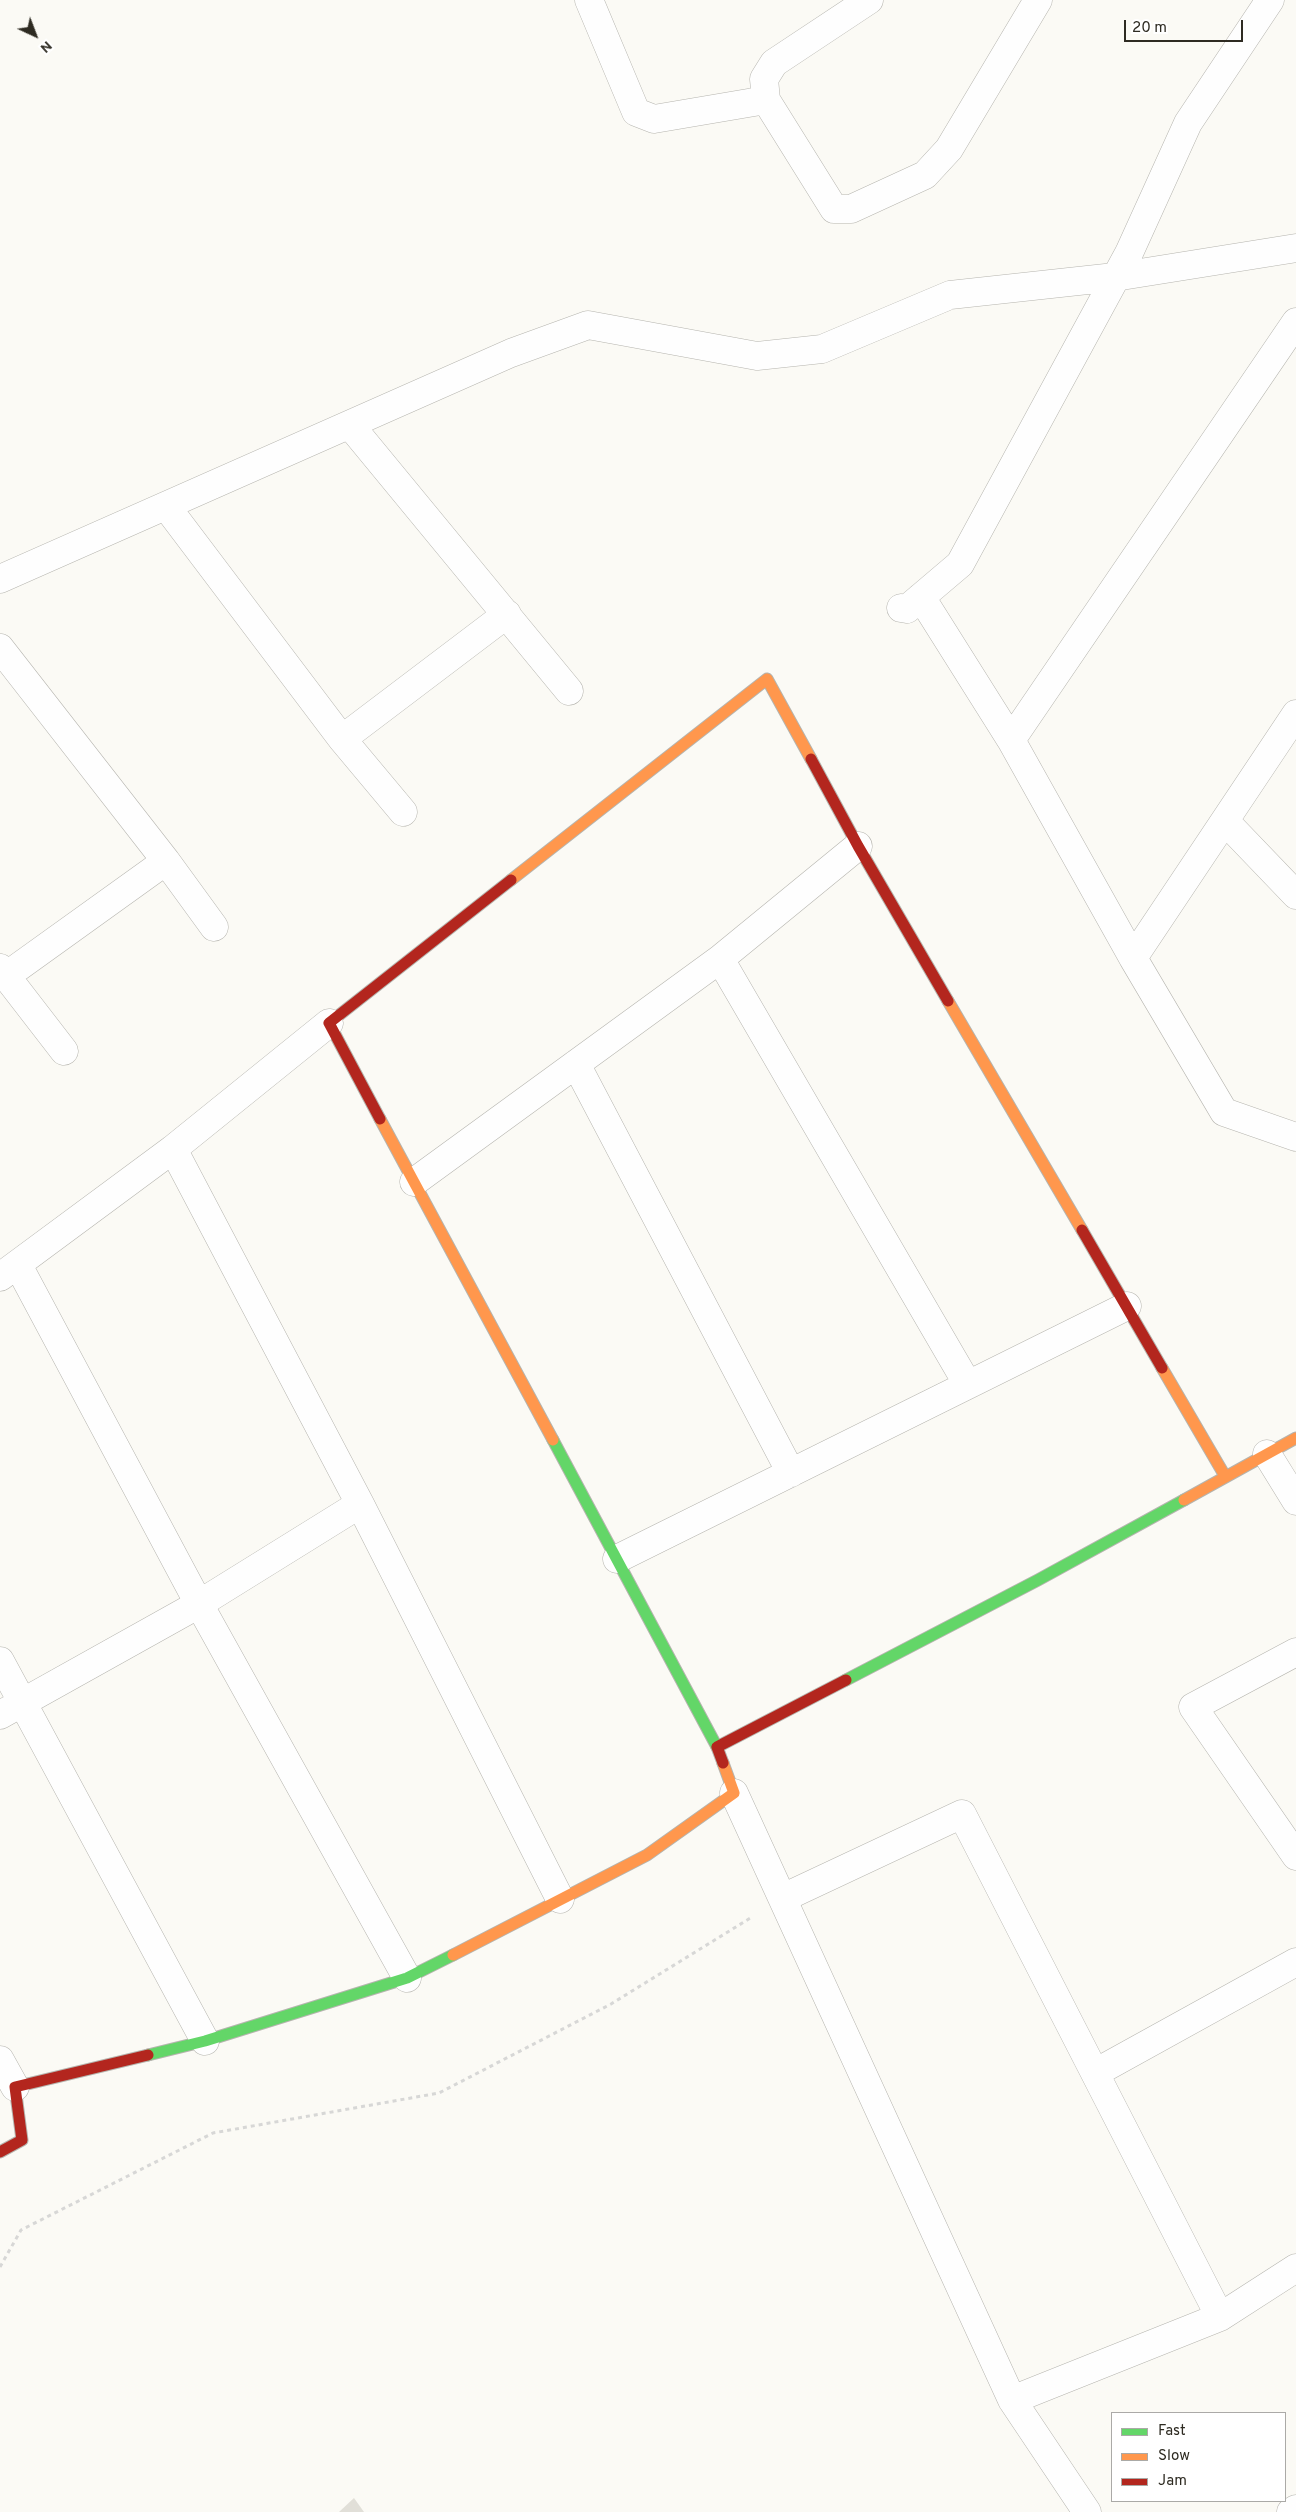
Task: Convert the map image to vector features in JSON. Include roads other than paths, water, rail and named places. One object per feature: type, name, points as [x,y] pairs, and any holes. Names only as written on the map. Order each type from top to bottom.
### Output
[{"type":"street","points":[[590,0],[636,112],[654,119],[766,100]]},
{"type":"street","points":[[869,0],[774,63],[764,79],[766,100],[834,209],[851,209],[925,175],[949,149],[1038,0]]},
{"type":"street","points":[[1270,0],[1188,123],[1129,253],[960,564],[911,602],[1011,740],[1133,958],[1224,1112],[1296,1137]]},
{"type":"street","points":[[0,579],[511,353],[588,325],[757,356],[822,349],[950,295],[1115,277],[1296,248]]},
{"type":"street","points":[[1011,740],[1296,322]]},
{"type":"street","points":[[350,425],[569,691]]},
{"type":"street","points":[[166,506],[342,739],[403,812]]},
{"type":"street","points":[[342,739],[507,614]]},
{"type":"street","points":[[0,648],[166,861],[214,927]]},
{"type":"street","points":[[407,1978],[199,1604],[9,1271],[173,1149],[329,1022],[767,680],[858,846],[1226,1476]]},
{"type":"street","points":[[1133,958],[1296,714]]},
{"type":"street","points":[[1225,821],[1296,894]]},
{"type":"street","points":[[414,1182],[720,958],[858,846]]},
{"type":"street","points":[[64,1051],[3,972],[166,861]]},
{"type":"street","points":[[720,958],[968,1385]]},
{"type":"street","points":[[329,1022],[717,1747],[734,1793],[1012,2400],[1087,2512]]},
{"type":"street","points":[[576,1064],[791,1473]]},
{"type":"street","points":[[173,1149],[360,1504],[560,1899]]},
{"type":"street","points":[[617,1559],[1128,1306]]},
{"type":"street","points":[[717,1747],[1038,1580],[1296,1438]]},
{"type":"street","points":[[1267,1454],[1296,1501]]},
{"type":"street","points":[[11,1710],[199,1604],[360,1504]]},
{"type":"street","points":[[1296,1652],[1193,1707],[1296,1856]]},
{"type":"street","points":[[0,1661],[11,1710],[205,2041]]},
{"type":"street","points":[[15,2087],[205,2041],[407,1978],[647,1855],[734,1793]]},
{"type":"street","points":[[783,1898],[962,1814],[1220,2317]]},
{"type":"street","points":[[1095,2073],[1296,1962]]},
{"type":"street","points":[[0,2060],[15,2087],[22,2140],[0,2152]]},
{"type":"street","points":[[1012,2400],[1220,2317],[1296,2268]]},
{"type":"street","points":[[1291,2512],[1296,2509]]}]
